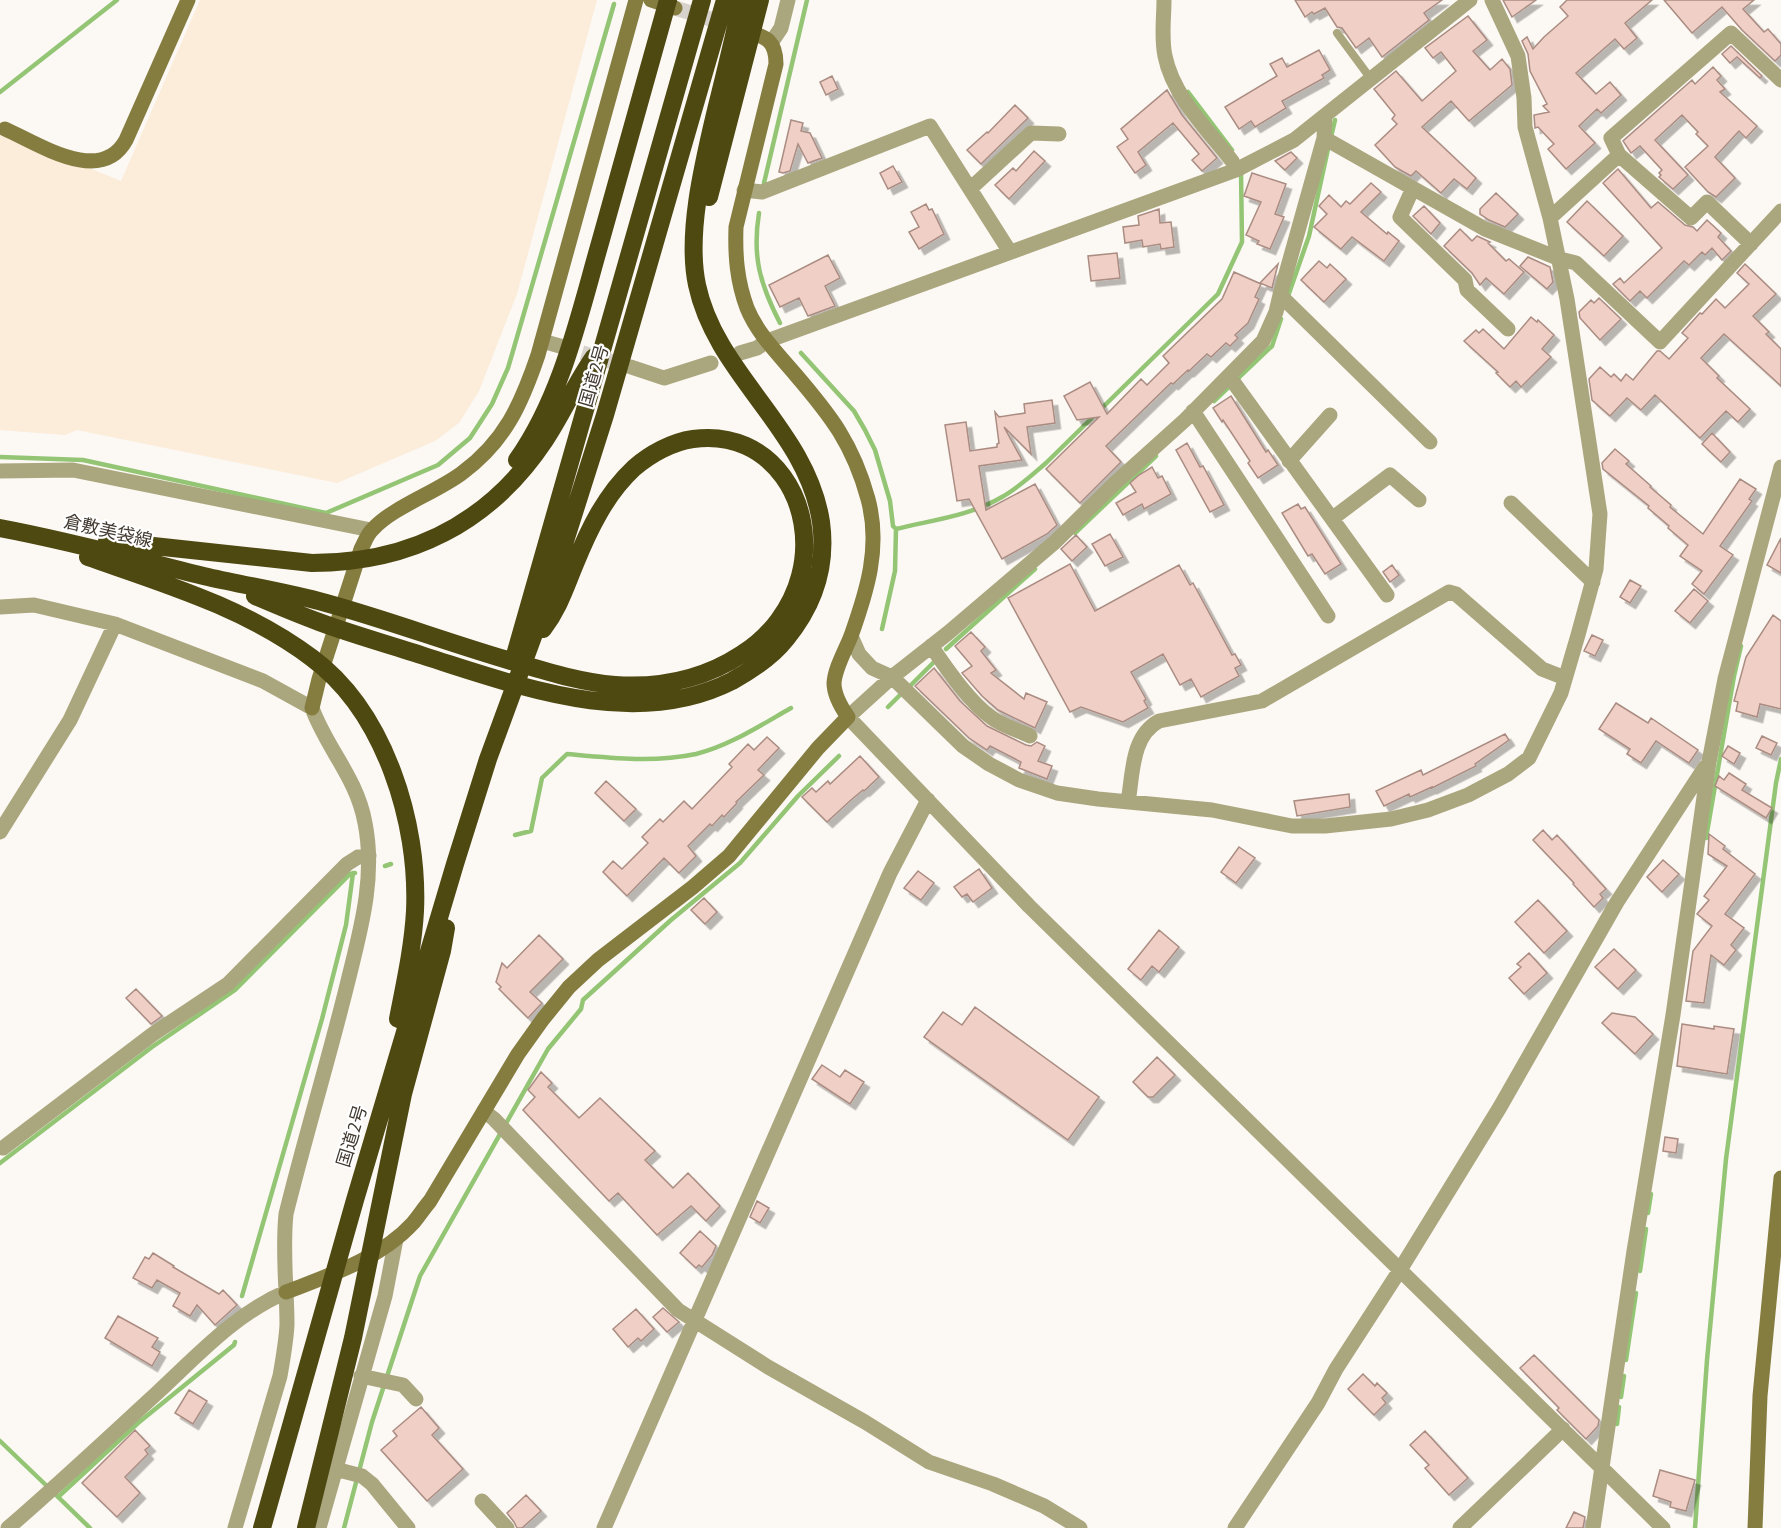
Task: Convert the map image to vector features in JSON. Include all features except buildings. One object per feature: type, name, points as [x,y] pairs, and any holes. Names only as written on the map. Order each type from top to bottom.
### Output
[{"type":"highway","name":"国道2号","points":[[262,1528],[379,1118],[488,759],[530,598],[702,0]]},
{"type":"highway","name":"国道2号","points":[[488,759],[545,604],[605,415],[725,0]]},
{"type":"highway","points":[[206,576],[318,622],[486,676],[558,695],[611,702],[657,702],[691,696],[725,684],[765,661],[783,644],[808,608],[816,587],[823,546],[818,506],[811,485],[792,447],[722,348],[708,318],[697,284],[694,261],[703,173],[742,0]]},
{"type":"highway","points":[[442,535],[501,481],[535,433],[550,400],[581,310],[661,24],[672,4]]},
{"type":"highway","points":[[697,284],[697,261],[702,227],[747,39],[758,6]]},
{"type":"highway","points":[[5,529],[286,561],[340,563],[393,554],[442,535],[490,502],[530,461],[561,413],[577,382],[603,344]]},
{"type":"highway","points":[[206,576],[325,603],[563,676],[617,685],[662,684],[707,674],[736,658],[764,637],[793,598],[804,555],[800,511],[793,492],[773,463],[759,452],[741,443],[704,437],[686,440],[651,455],[635,467],[618,485],[603,506],[590,530],[555,614],[530,646]]},
{"type":"highway","points":[[5,529],[159,581],[202,598],[263,627],[312,657],[331,674],[372,729],[385,754],[402,804],[412,857],[415,892],[413,938],[379,1118]]},
{"type":"highway","name":"倉敷美袋線","points":[[5,529],[108,551],[206,576]]},
{"type":"highway","points":[[306,1528],[353,1338],[403,1094],[442,951],[455,864]]},
{"type":"highway","points":[[257,1528],[285,1449]]},
{"type":"street","points":[[2,129],[80,161],[99,161],[116,153],[126,140],[188,0]]},
{"type":"street","points":[[235,1528],[280,1376],[287,1327],[283,1238],[286,1214],[336,1031],[359,934],[369,875],[365,822],[358,797],[349,775],[317,721],[312,708],[319,679],[358,559],[370,530],[382,520],[462,473],[485,454],[503,434],[517,412],[542,341],[636,0]]},
{"type":"street","points":[[651,0],[672,4]]},
{"type":"street","points":[[771,43],[781,28],[788,0]]},
{"type":"street","points":[[1164,0],[1164,54],[1173,81],[1239,169]]},
{"type":"street","points":[[740,353],[757,348],[767,341],[1239,169],[1294,140],[1470,0]]},
{"type":"street","points":[[851,636],[859,654],[872,668],[892,676],[941,727],[963,746],[989,764],[1019,780],[1057,794],[1212,810],[1292,826],[1325,826],[1391,819],[1428,810],[1468,795],[1509,774],[1529,758],[1561,693],[1596,569],[1600,514],[1560,259],[1525,127],[1524,98],[1518,56],[1492,0]]},
{"type":"street","points":[[1751,244],[1707,202],[1691,218],[1619,155],[1611,138],[1731,33],[1781,80]]},
{"type":"street","points":[[747,39],[760,35],[771,43],[775,49],[776,64],[736,227],[735,255],[739,283],[748,310],[767,341],[819,402],[843,437],[857,464],[868,502],[873,535],[871,571],[867,591],[834,684],[839,702],[848,717],[1029,906],[1663,1528]]},
{"type":"street","points":[[8,1528],[224,1330],[263,1302],[355,1264],[396,1239],[413,1223],[430,1201],[518,1054],[569,987],[598,960],[693,887],[729,856],[818,748],[848,717],[892,676],[1055,542],[1232,380],[1263,341],[1284,299],[1328,140],[1325,116]]},
{"type":"street","points":[[744,190],[762,192],[930,126],[1010,252]]},
{"type":"street","points":[[970,189],[1031,133],[1059,134]]},
{"type":"street","points":[[1328,140],[1485,229],[1560,259],[1576,263],[1660,342],[1781,211]]},
{"type":"street","points":[[1550,218],[1619,155]]},
{"type":"street","points":[[1413,188],[1400,217],[1465,280],[1467,290],[1508,329]]},
{"type":"street","points":[[1284,299],[1430,442]]},
{"type":"street","points":[[542,341],[560,346]]},
{"type":"street","points":[[631,368],[664,378],[711,363]]},
{"type":"street","points":[[1232,380],[1387,595]]},
{"type":"street","points":[[1196,415],[1328,616]]},
{"type":"street","points":[[1289,461],[1330,415]]},
{"type":"street","points":[[1593,1528],[1634,1251],[1673,1015],[1708,762],[1725,679],[1781,467]]},
{"type":"street","points":[[0,471],[73,470],[370,530]]},
{"type":"street","points":[[1333,518],[1390,475],[1419,500]]},
{"type":"street","points":[[1511,503],[1593,582]]},
{"type":"street","points":[[1128,802],[1139,742],[1151,725],[1159,721],[1262,701],[1449,592],[1456,594],[1542,669],[1565,678]]},
{"type":"street","points":[[0,608],[34,605],[115,624],[262,681],[312,708]]},
{"type":"street","points":[[0,832],[70,720],[115,624]]},
{"type":"street","points":[[931,646],[981,709],[993,719],[1030,736]]},
{"type":"street","points":[[1234,1528],[1318,1403],[1336,1369],[1500,1107],[1617,902],[1708,762]]},
{"type":"street","points":[[604,1528],[890,873],[928,800]]},
{"type":"street","points":[[3,1148],[153,1034],[228,984],[347,864],[358,857],[369,856]]},
{"type":"street","points":[[484,1111],[678,1310],[768,1367],[865,1422],[929,1462],[993,1484],[1034,1502],[1080,1528]]},
{"type":"street","points":[[1755,1528],[1760,1396],[1781,1178]]},
{"type":"street","points":[[319,1528],[385,1296],[396,1239]]},
{"type":"street","points":[[361,1376],[403,1385],[416,1399]]},
{"type":"street","points":[[1460,1528],[1563,1429]]},
{"type":"street","points":[[335,1469],[357,1475],[372,1484],[408,1528]]},
{"type":"street","points":[[482,1501],[507,1528]]},
{"type":"lane","points":[[1337,33],[1371,79]]},
{"type":"shaded area","points":[[200,0],[597,0],[517,294],[479,391],[459,423],[435,441],[337,483],[77,430],[65,435],[0,430],[0,132],[121,181]]},
{"type":"waterway","points":[[0,92],[117,0]]},
{"type":"waterway","points":[[764,183],[807,0]]},
{"type":"waterway","points":[[0,457],[83,460],[326,513],[438,465],[470,438],[492,404],[508,368],[614,4]]},
{"type":"waterway","points":[[1188,92],[1232,150]]},
{"type":"waterway","points":[[1331,137],[1335,120]]},
{"type":"waterway","points":[[1287,299],[1309,236],[1328,149]]},
{"type":"waterway","points":[[882,629],[895,571],[896,529],[977,509],[1014,490],[1046,463],[1218,294],[1242,242],[1241,171]]},
{"type":"waterway","points":[[759,213],[757,229],[759,270],[767,296],[780,323]]},
{"type":"waterway","points":[[1214,401],[1272,346],[1281,319]]},
{"type":"waterway","points":[[801,353],[854,411],[865,430],[875,450],[890,501],[893,526],[896,529]]},
{"type":"waterway","points":[[1075,533],[1156,456]]},
{"type":"waterway","points":[[946,649],[1035,569]]},
{"type":"waterway","points":[[1706,838],[1741,646]]},
{"type":"waterway","points":[[910,686],[934,662]]},
{"type":"waterway","points":[[888,707],[902,693]]},
{"type":"waterway","points":[[515,835],[531,831],[542,778],[567,754],[648,759],[696,754],[733,740],[791,708]]},
{"type":"waterway","points":[[344,1528],[372,1422],[420,1276],[548,1049],[581,1009],[583,1000],[671,920],[740,863],[798,796],[839,756]]},
{"type":"waterway","points":[[1695,1528],[1707,1360],[1726,1159],[1781,759]]},
{"type":"waterway","points":[[385,866],[391,864]]},
{"type":"waterway","points":[[242,1296],[322,1019],[346,925],[353,873]]},
{"type":"waterway","points":[[0,1163],[152,1047],[235,990],[350,874],[355,873]]},
{"type":"waterway","points":[[1648,1213],[1651,1194]]},
{"type":"waterway","points":[[1640,1271],[1646,1229]]},
{"type":"waterway","points":[[1626,1360],[1636,1293]]},
{"type":"waterway","points":[[58,1497],[138,1423],[235,1342]]},
{"type":"waterway","points":[[1621,1397],[1624,1376]]},
{"type":"waterway","points":[[1617,1424],[1619,1407]]},
{"type":"waterway","points":[[0,1441],[50,1489]]},
{"type":"waterway","points":[[56,1495],[90,1528]]},
{"type":"tunnel","points":[[675,8],[730,25]]},
{"type":"tunnel","points":[[560,346],[629,367]]}]
